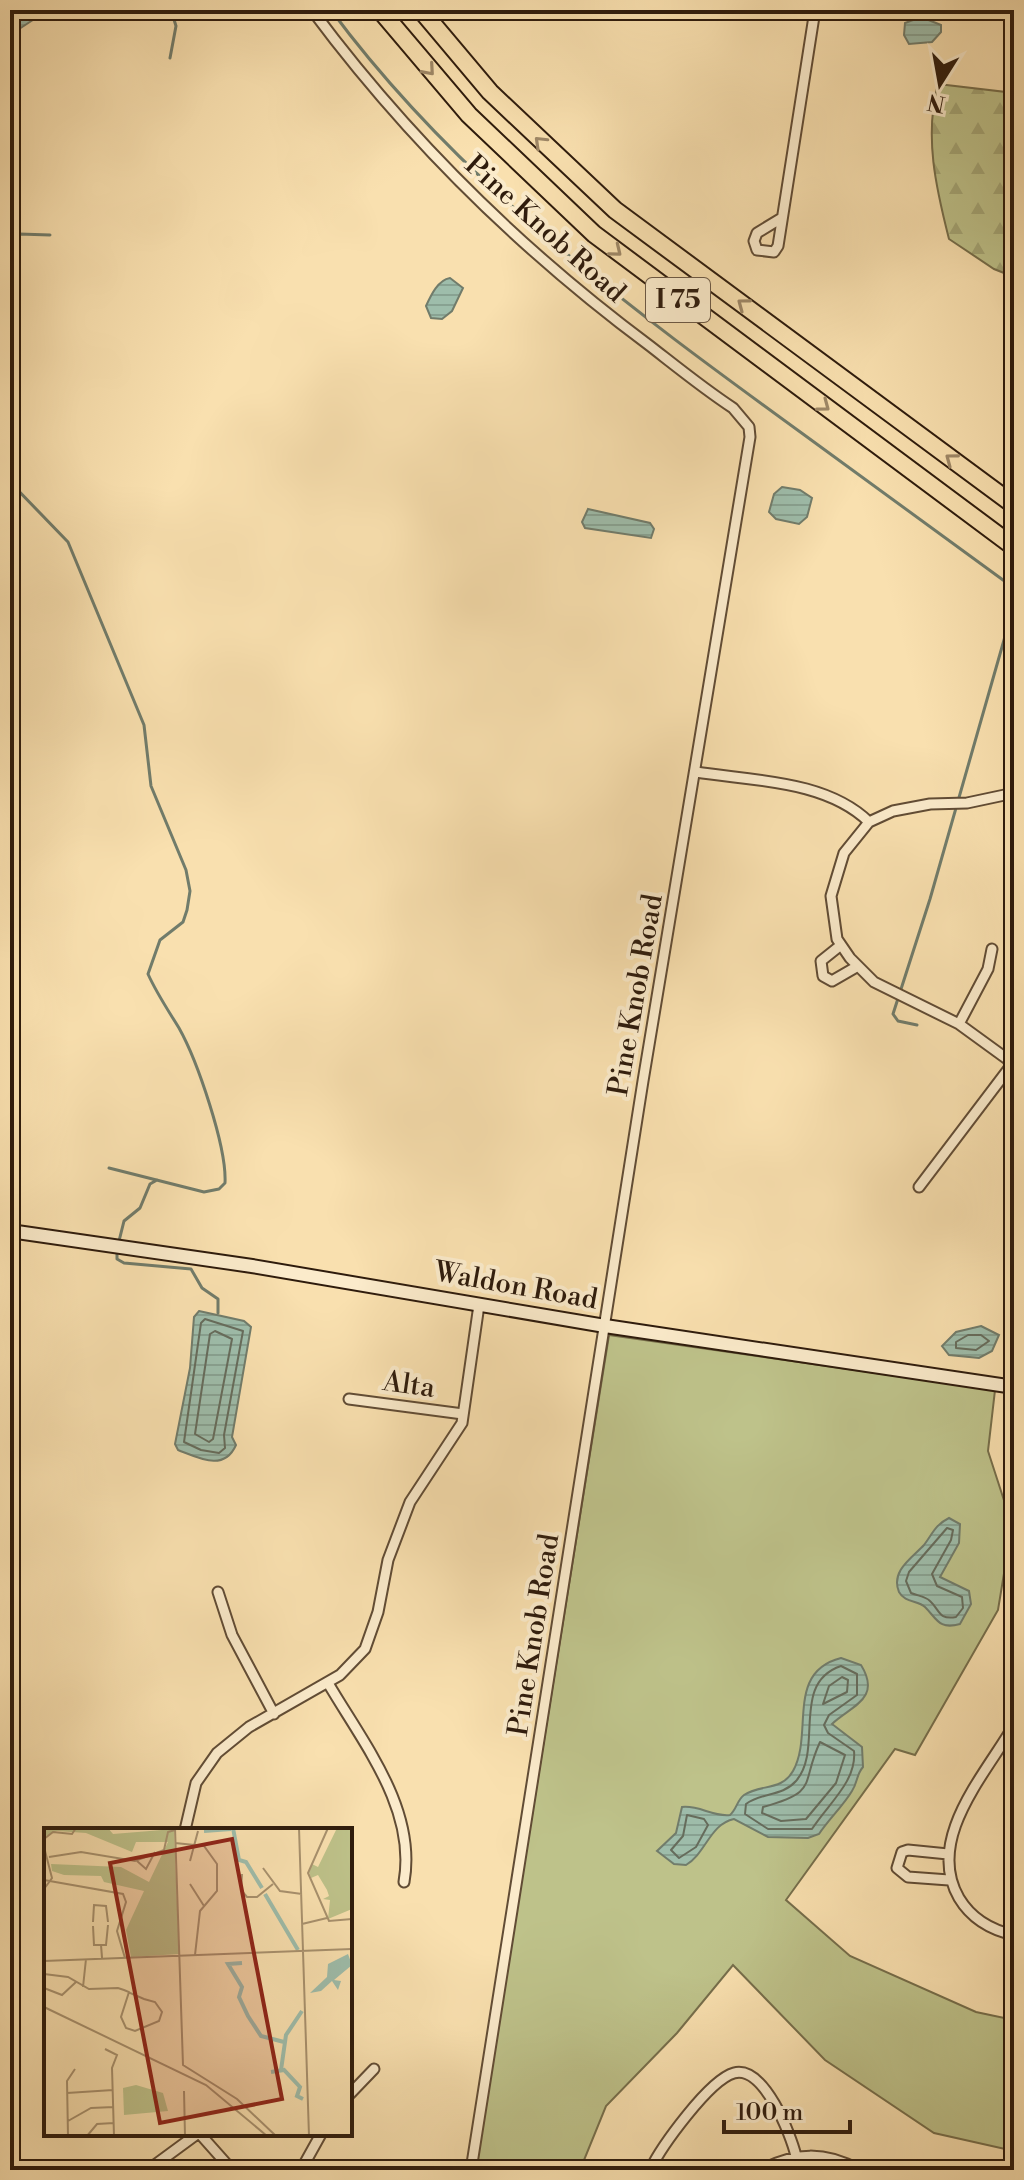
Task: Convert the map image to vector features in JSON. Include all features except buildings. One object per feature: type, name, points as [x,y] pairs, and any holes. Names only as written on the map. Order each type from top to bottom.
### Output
[{"type":"highway","name":"I 75","points":[[380,10],[469,115],[594,234],[1014,547]]},
{"type":"highway","name":"I 75","points":[[421,10],[490,92],[615,210],[1014,505]]},
{"type":"street","name":"Pine Knob Road","points":[[312,10],[360,75],[439,164],[485,208],[596,306],[733,408],[749,427],[749,452],[605,1326],[471,2170]]},
{"type":"street","points":[[780,219],[815,10]]},
{"type":"street","points":[[696,772],[825,793],[846,802],[869,822]]},
{"type":"street","points":[[919,1187],[1013,1063],[959,1024],[874,982],[858,966],[841,945],[833,918],[831,896],[836,874],[844,853],[869,822],[893,811],[967,803],[1014,793]]},
{"type":"street","points":[[841,945],[821,961],[823,976],[832,981],[841,979],[858,966]]},
{"type":"street","points":[[959,1024],[988,969],[992,949]]},
{"type":"street","name":"Waldon Road","points":[[10,1231],[252,1266],[605,1326],[1014,1387]]},
{"type":"street","points":[[185,1828],[191,1798],[205,1767],[231,1740],[328,1683],[358,1658],[372,1635],[388,1560],[410,1502],[452,1439],[463,1414],[479,1305]]},
{"type":"street","name":"Alta","points":[[349,1399],[463,1414]]},
{"type":"street","points":[[218,1592],[232,1635],[274,1714]]},
{"type":"street","points":[[328,1683],[400,1814],[408,1857],[404,1882]]},
{"type":"street","points":[[1014,1725],[958,1820],[948,1854],[949,1880],[965,1908],[984,1924],[1014,1935]]},
{"type":"street","points":[[948,1854],[908,1850],[902,1852],[897,1868],[908,1877],[949,1880]]},
{"type":"street","points":[[352,2092],[374,2069]]},
{"type":"street","points":[[650,2170],[679,2124],[721,2080],[735,2073],[747,2074],[779,2107],[796,2156]]},
{"type":"street","points":[[148,2170],[195,2136]]},
{"type":"street","points":[[200,2136],[232,2170]]},
{"type":"street","points":[[301,2170],[320,2136]]},
{"type":"street","points":[[761,2170],[796,2156],[814,2154],[835,2158],[859,2170]]},
{"type":"green space","points":[[938,84],[1014,93],[1014,277],[994,269],[949,239],[933,162],[932,123]]},
{"type":"green space","points":[[609,1335],[995,1390],[988,1451],[1012,1525],[998,1610],[915,1755],[895,1749],[786,1900],[850,1956],[976,2012],[1014,2020],[1014,2151],[934,2133],[825,2060],[733,1965],[677,2033],[606,2106],[580,2170],[475,2170]]},
{"type":"water","points":[[27,10],[48,10],[10,35],[10,22]]},
{"type":"water","points":[[921,17],[941,25],[941,32],[932,42],[909,44],[904,35],[905,23]]},
{"type":"water","points":[[450,278],[463,288],[452,311],[442,319],[431,318],[426,306],[438,285]]},
{"type":"water","points":[[782,487],[800,490],[812,498],[807,517],[799,524],[776,519],[769,512],[774,494]]},
{"type":"water","points":[[588,509],[650,523],[654,529],[651,538],[585,528],[582,522]]},
{"type":"water","points":[[199,1311],[244,1321],[251,1327],[232,1437],[236,1445],[231,1453],[218,1461],[178,1450],[175,1444],[190,1368],[194,1317]]},
{"type":"water","points":[[981,1326],[999,1335],[992,1351],[979,1358],[949,1355],[942,1346],[956,1332]]},
{"type":"water","points":[[949,1518],[960,1524],[959,1543],[940,1577],[969,1591],[971,1604],[960,1624],[947,1626],[922,1605],[902,1596],[897,1584],[904,1565],[937,1526]]},
{"type":"water","points":[[841,1658],[861,1665],[868,1686],[862,1700],[832,1724],[862,1747],[863,1767],[854,1788],[819,1834],[808,1838],[768,1837],[734,1819],[719,1827],[686,1865],[674,1864],[657,1851],[676,1833],[682,1807],[730,1815],[744,1795],[783,1782],[788,1777],[799,1756],[804,1706],[813,1676],[824,1665]]},
{"type":"waterway","points":[[170,58],[176,26],[171,10]]},
{"type":"waterway","points":[[331,10],[381,73],[435,132],[550,240],[675,339],[1014,588]]},
{"type":"waterway","points":[[10,238],[19,234],[50,235]]},
{"type":"waterway","points":[[10,482],[68,542],[144,725],[151,786],[186,870],[190,891],[183,922],[160,940],[148,974],[179,1028],[202,1082],[221,1148],[225,1183],[219,1189],[204,1192],[109,1168]]},
{"type":"waterway","points":[[917,1025],[898,1021],[893,1014],[930,899],[1014,605]]},
{"type":"waterway","points":[[119,1241],[124,1221],[140,1208],[150,1184],[157,1180]]},
{"type":"waterway","points":[[117,1248],[117,1259],[124,1263],[191,1269],[202,1288],[218,1299],[218,1313]]}]
